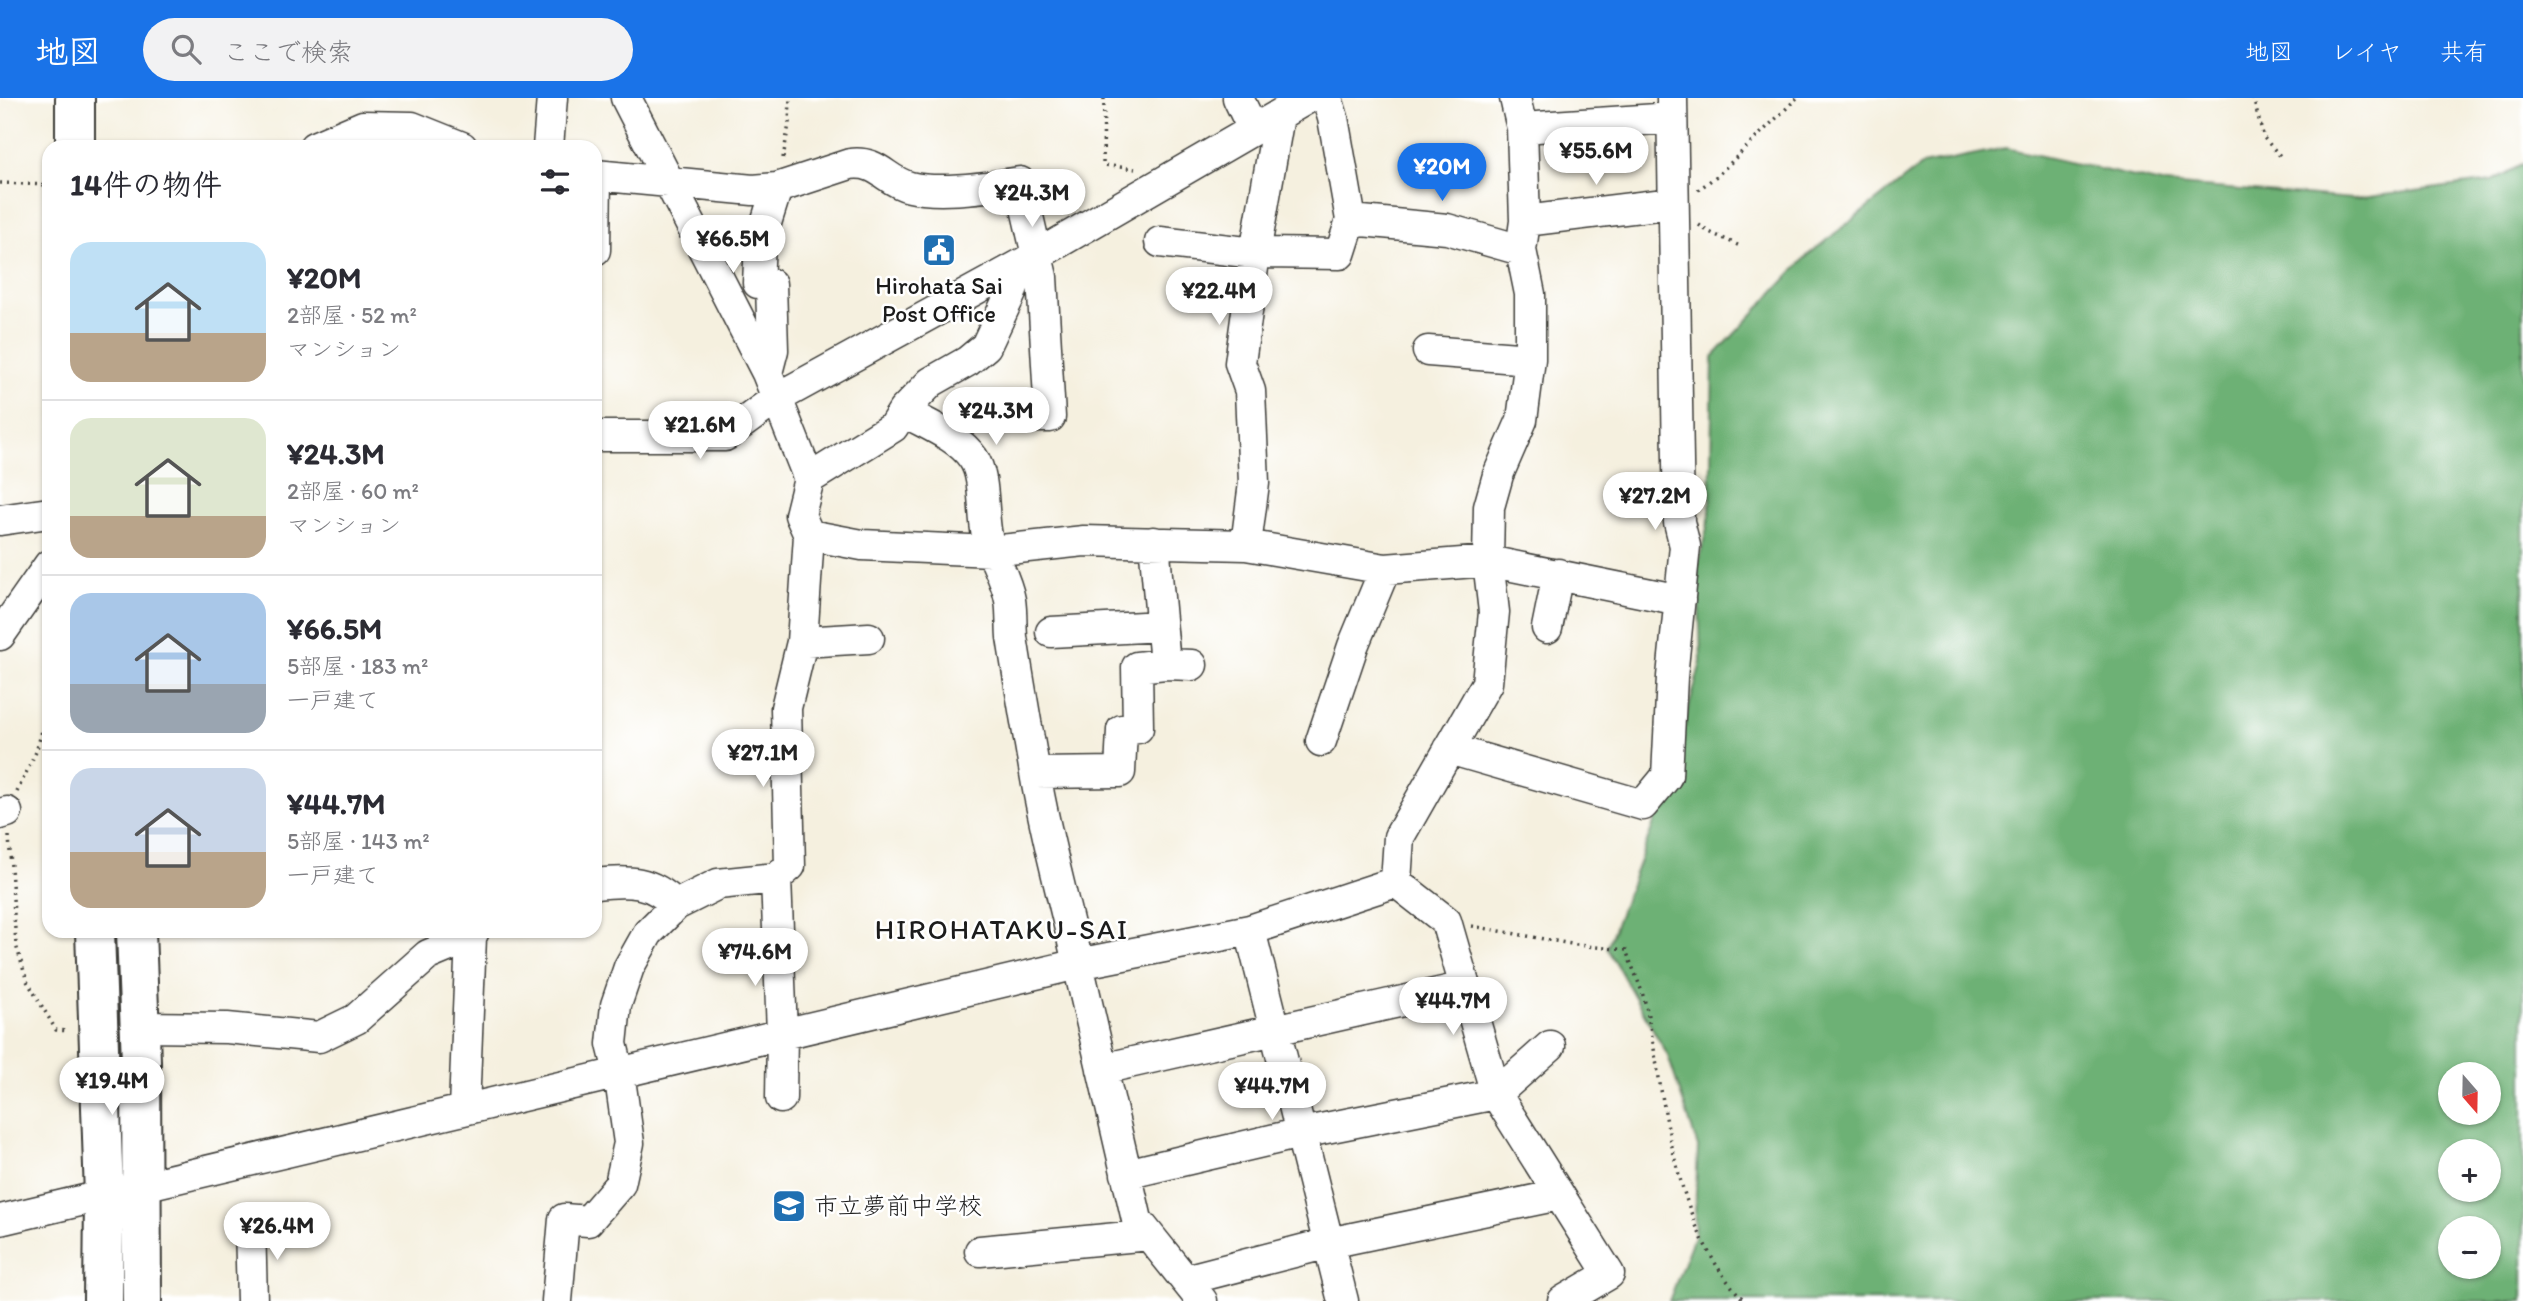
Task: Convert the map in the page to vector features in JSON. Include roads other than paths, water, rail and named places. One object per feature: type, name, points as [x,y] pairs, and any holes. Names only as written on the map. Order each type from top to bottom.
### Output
[{"type":"main road","points":[[75,98],[75,140]]},
{"type":"main road","points":[[94,98],[94,140]]},
{"type":"main road","points":[[95,938],[104,1196],[103,1301]]},
{"type":"main road","points":[[136,938],[141,1027],[142,1301]]},
{"type":"street","points":[[549,140],[552,98]]},
{"type":"street","points":[[557,1301],[564,1219],[588,1221],[620,1184],[629,1143],[619,1072],[612,1044],[617,1004],[629,967],[648,933],[676,905],[718,884],[776,878],[790,866],[786,708],[802,642],[809,535],[800,515],[809,479],[772,385],[626,98]]},
{"type":"street","points":[[1238,98],[1266,122]]},
{"type":"street","points":[[602,436],[724,436],[772,385],[1029,260],[1308,98]]},
{"type":"street","points":[[1160,242],[1255,253],[1340,254],[1351,220],[1327,98]]},
{"type":"street","points":[[1396,882],[1399,837],[1487,683],[1494,612],[1488,561],[1489,507],[1498,475],[1522,420],[1530,359],[1530,294],[1521,250],[1525,221],[1521,128],[1515,98]]},
{"type":"street","points":[[1449,749],[1643,805],[1667,776],[1672,677],[1685,546],[1679,522],[1678,203],[1672,108],[1521,128]]},
{"type":"street","points":[[1246,545],[1254,483],[1250,391],[1240,363],[1255,253],[1266,122]]},
{"type":"street","points":[[330,140],[363,125],[412,127],[442,140]]},
{"type":"street","points":[[602,177],[753,190],[777,188],[850,164],[862,163],[881,170],[895,183],[914,188],[967,189],[1020,182],[1029,260],[1042,277],[1050,417],[1035,417]]},
{"type":"street","points":[[772,385],[771,284],[758,283],[760,242],[777,188]]},
{"type":"street","points":[[1525,221],[1678,203]]},
{"type":"street","points":[[1351,220],[1447,229],[1521,250]]},
{"type":"street","points":[[809,479],[893,427],[903,411],[931,382],[968,361],[986,346],[1029,260]]},
{"type":"street","points":[[1429,351],[1530,359]]},
{"type":"street","points":[[903,411],[959,444],[974,458],[979,473],[990,551],[1010,599],[1012,634],[1052,860],[1060,882],[1137,1220],[1194,1290],[1329,1243],[1559,1195]]},
{"type":"street","points":[[0,520],[42,514]]},
{"type":"street","points":[[809,535],[862,545],[990,551],[1084,541],[1246,545],[1385,569],[1488,561],[1680,600]]},
{"type":"street","points":[[1035,773],[1121,772],[1122,730],[1138,728],[1137,667],[1178,664],[1161,626],[1154,542]]},
{"type":"street","points":[[1321,741],[1353,646],[1385,569]]},
{"type":"street","points":[[1546,628],[1558,574]]},
{"type":"street","points":[[0,635],[42,575]]},
{"type":"street","points":[[1051,632],[1161,626]]},
{"type":"street","points":[[802,642],[869,638]]},
{"type":"street","points":[[776,878],[782,1033],[781,1098]]},
{"type":"street","points":[[602,883],[627,880],[662,890],[676,905]]},
{"type":"street","points":[[1396,882],[1446,921],[1496,1094],[1609,1274],[1563,1301]]},
{"type":"street","points":[[0,1220],[1078,964],[1250,930],[1396,882]]},
{"type":"street","points":[[1250,930],[1343,1301]]},
{"type":"street","points":[[141,1027],[227,1028],[319,1037],[356,1019],[428,955],[464,938]]},
{"type":"street","points":[[464,1108],[473,938]]},
{"type":"street","points":[[1102,1069],[1465,987]]},
{"type":"street","points":[[1126,1174],[1301,1133],[1496,1094],[1549,1045]]},
{"type":"street","points":[[250,1223],[252,1301]]},
{"type":"street","points":[[980,1251],[1149,1235]]},
{"type":"place","name":"Hirohata Sai Post Office","points":[[939,250]]},
{"type":"place","name":"市立夢前中学校","points":[[789,1206]]},
{"type":"district","name":"HIROHATAKU-SAI","points":[[1002,929]]}]
